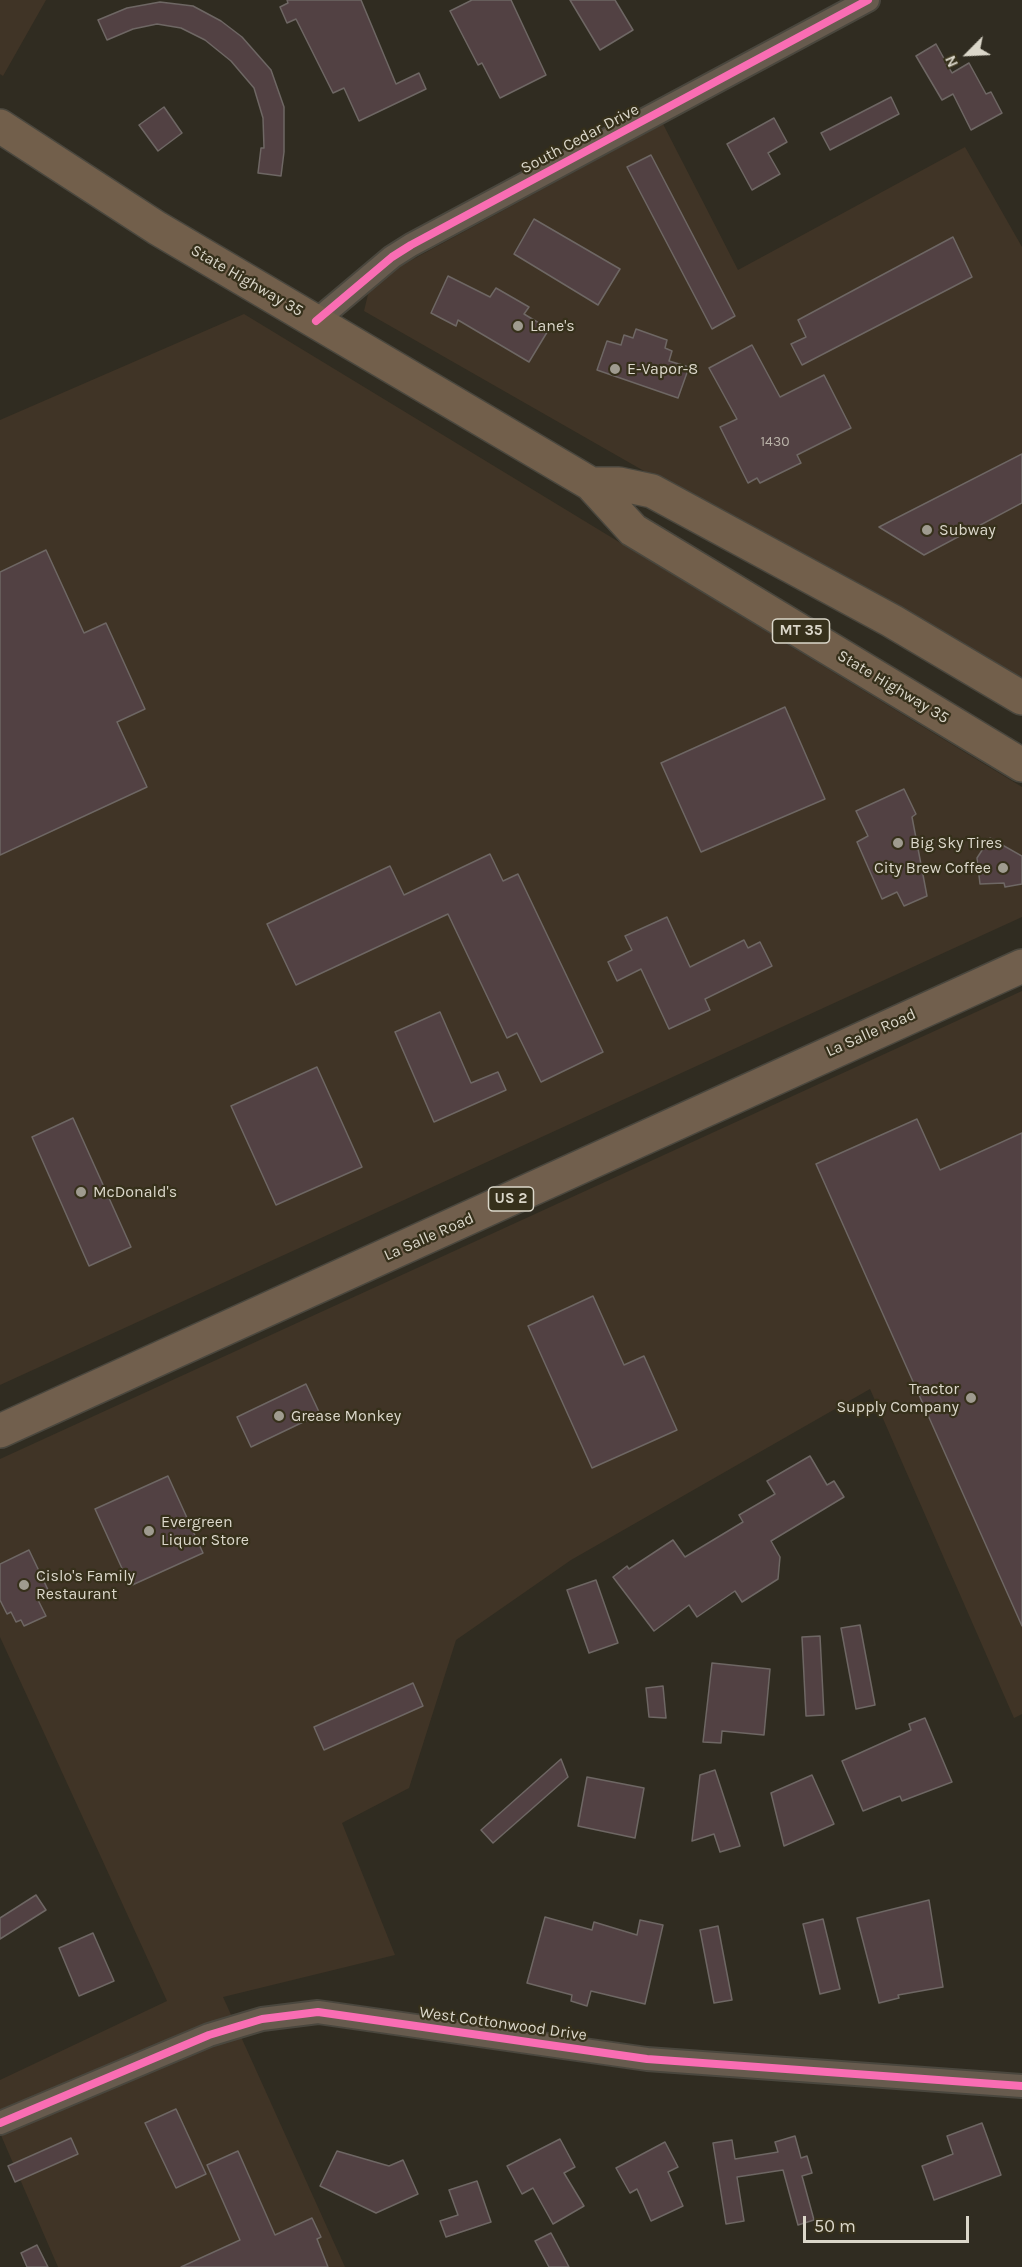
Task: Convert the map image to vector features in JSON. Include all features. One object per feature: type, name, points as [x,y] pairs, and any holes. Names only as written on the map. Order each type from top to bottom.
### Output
[{"type":"highway","name":"La Salle Road","points":[[0,1431],[1022,966]]},
{"type":"main road","name":"State Highway 35","points":[[0,126],[157,228],[591,484],[633,530],[1022,765]]},
{"type":"main road","name":"State Highway 35","points":[[591,484],[619,484],[652,491],[892,621],[1022,698]]},
{"type":"street","name":"South Cedar Drive","points":[[316,321],[392,257],[868,0]]},
{"type":"street","name":"West Cottonwood Drive","points":[[0,2123],[209,2035],[262,2019],[318,2012],[647,2060],[1022,2086]]},
{"type":"shaded area","points":[[0,0],[46,0],[3,76],[0,74]]},
{"type":"shaded area","points":[[663,124],[738,270],[965,147],[1022,247],[1022,687],[364,311],[371,282]]},
{"type":"shaded area","points":[[244,314],[1022,787],[1022,917],[0,1385],[0,420]]},
{"type":"shaded area","points":[[1022,991],[1022,1714],[1014,1718],[870,1389],[571,1560],[456,1640],[409,1788],[342,1823],[395,1955],[223,1997],[345,2267],[58,2267],[0,2133],[0,2080],[167,2001],[0,1637],[0,1459]]},
{"type":"building","points":[[287,0],[361,0],[396,84],[419,73],[426,89],[359,121],[344,88],[333,93],[296,19],[287,23],[280,7],[288,3]]},
{"type":"building","points":[[472,0],[511,0],[546,75],[500,98],[482,63],[478,65],[450,11]]},
{"type":"building","points":[[570,0],[615,0],[633,30],[600,50]]},
{"type":"building","points":[[160,2],[193,6],[221,21],[242,37],[271,70],[284,107],[284,152],[281,176],[258,173],[261,148],[264,148],[263,118],[254,88],[231,61],[205,40],[181,28],[157,24],[133,29],[107,40],[98,20],[127,8]]},
{"type":"building","points":[[936,44],[952,73],[969,63],[986,94],[991,92],[1002,113],[971,130],[953,94],[942,100],[916,56]]},
{"type":"building","points":[[891,97],[899,114],[830,150],[821,133]]},
{"type":"building","points":[[164,107],[182,133],[158,151],[139,125]]},
{"type":"building","points":[[774,118],[787,142],[768,153],[780,174],[752,190],[727,144]]},
{"type":"building","points":[[651,155],[735,316],[712,329],[627,167]]},
{"type":"building","points":[[534,219],[620,269],[598,305],[514,254]]},
{"type":"building","points":[[953,237],[972,277],[802,365],[791,344],[806,337],[798,320]]},
{"type":"building","points":[[448,276],[490,297],[496,288],[529,307],[524,314],[549,329],[529,362],[458,320],[456,326],[431,313]]},
{"type":"building","points":[[636,329],[667,340],[665,348],[672,351],[669,361],[689,367],[678,398],[597,370],[607,341],[621,345],[624,335],[633,338]]},
{"type":"building","points":[[752,345],[780,397],[824,375],[851,428],[797,455],[801,463],[760,483],[757,478],[748,483],[720,427],[737,419],[709,368]]},
{"type":"building","points":[[1022,454],[1022,503],[924,555],[879,527]]},
{"type":"building","points":[[46,550],[84,633],[106,623],[145,709],[117,722],[147,787],[0,855],[0,572]]},
{"type":"building","points":[[785,707],[825,799],[701,852],[661,763]]},
{"type":"building","points":[[904,789],[916,814],[912,817],[927,896],[904,906],[897,892],[882,899],[857,842],[868,836],[856,811]]},
{"type":"building","points":[[990,838],[1022,856],[1022,884],[1005,887],[1004,883],[980,884],[977,858]]},
{"type":"building","points":[[490,854],[503,881],[518,874],[603,1052],[541,1082],[517,1033],[507,1038],[448,914],[296,985],[267,924],[390,866],[404,895]]},
{"type":"building","points":[[667,917],[690,967],[744,940],[748,948],[760,942],[772,966],[705,999],[710,1010],[669,1029],[641,969],[617,981],[608,962],[632,950],[625,936]]},
{"type":"building","points":[[440,1012],[471,1083],[498,1072],[506,1090],[434,1122],[395,1032]]},
{"type":"building","points":[[317,1067],[362,1167],[276,1205],[231,1106]]},
{"type":"building","name":"McDonald's","points":[[73,1118],[131,1247],[89,1266],[32,1137]]},
{"type":"building","name":"Tractor Supply Company","points":[[917,1119],[940,1170],[1022,1133],[1022,1626],[816,1164]]},
{"type":"building","points":[[593,1296],[624,1365],[644,1356],[677,1430],[592,1468],[528,1326]]},
{"type":"building","name":"Grease Monkey","points":[[306,1384],[320,1414],[251,1447],[237,1417]]},
{"type":"building","points":[[810,1456],[827,1485],[834,1481],[844,1497],[771,1541],[780,1557],[778,1579],[742,1602],[735,1591],[697,1617],[689,1605],[654,1631],[613,1577],[627,1566],[629,1569],[673,1540],[685,1557],[743,1522],[739,1515],[775,1494],[767,1481]]},
{"type":"building","name":"Evergreen Liquor Store","points":[[168,1476],[203,1553],[130,1586],[95,1509]]},
{"type":"building","points":[[29,1550],[50,1594],[38,1600],[46,1616],[24,1626],[21,1620],[16,1622],[11,1612],[7,1614],[0,1600],[0,1564]]},
{"type":"building","points":[[596,1580],[618,1643],[589,1653],[567,1590]]},
{"type":"building","points":[[860,1625],[875,1705],[856,1709],[841,1628]]},
{"type":"building","points":[[820,1636],[824,1715],[806,1716],[802,1637]]},
{"type":"building","points":[[712,1663],[770,1669],[764,1735],[722,1731],[721,1743],[703,1742]]},
{"type":"building","points":[[413,1683],[423,1706],[324,1750],[314,1727]]},
{"type":"building","points":[[663,1686],[666,1718],[649,1717],[646,1688]]},
{"type":"building","points":[[925,1718],[952,1782],[902,1801],[900,1796],[863,1811],[842,1761],[911,1730],[909,1724]]},
{"type":"building","points":[[561,1759],[568,1777],[493,1843],[481,1830]]},
{"type":"building","points":[[715,1770],[740,1846],[720,1852],[714,1834],[692,1841],[700,1775]]},
{"type":"building","points":[[812,1775],[834,1824],[784,1846],[771,1793]]},
{"type":"building","points":[[587,1777],[644,1788],[635,1838],[578,1826]]},
{"type":"building","points":[[36,1895],[46,1910],[0,1939],[0,1918]]},
{"type":"building","points":[[929,1900],[943,1987],[898,1995],[899,1998],[879,2003],[857,1918]]},
{"type":"building","points":[[545,1917],[592,1930],[594,1922],[637,1935],[640,1920],[663,1925],[645,2004],[591,1991],[587,2006],[571,2001],[572,1995],[527,1983]]},
{"type":"building","points":[[823,1919],[840,1989],[820,1994],[803,1924]]},
{"type":"building","points":[[718,1926],[732,2000],[714,2003],[700,1930]]},
{"type":"building","points":[[93,1933],[114,1981],[79,1996],[59,1948]]},
{"type":"building","points":[[176,2109],[206,2174],[176,2188],[145,2123]]},
{"type":"building","points":[[982,2123],[1001,2175],[934,2200],[922,2166],[953,2154],[947,2136]]},
{"type":"building","points":[[795,2136],[801,2158],[807,2156],[812,2173],[802,2176],[814,2220],[798,2225],[783,2170],[737,2177],[744,2221],[726,2224],[713,2143],[732,2140],[735,2159],[778,2152],[775,2142]]},
{"type":"building","points":[[71,2138],[78,2154],[15,2182],[8,2166]]},
{"type":"building","points":[[560,2139],[575,2167],[564,2173],[584,2206],[553,2224],[533,2188],[522,2194],[507,2166]]},
{"type":"building","points":[[665,2142],[678,2167],[668,2172],[683,2206],[651,2221],[637,2189],[630,2193],[616,2168]]},
{"type":"building","points":[[238,2151],[275,2235],[312,2218],[321,2237],[317,2239],[328,2267],[181,2267],[240,2240],[207,2165]]},
{"type":"building","points":[[337,2151],[389,2166],[403,2160],[418,2194],[376,2213],[320,2186]]},
{"type":"building","points":[[477,2181],[491,2222],[446,2237],[440,2221],[458,2215],[449,2190]]},
{"type":"building","points":[[551,2233],[569,2267],[549,2267],[535,2241]]},
{"type":"building","points":[[37,2245],[48,2267],[27,2267],[21,2253]]},
{"type":"cycle path","points":[[316,321],[392,257],[411,245],[868,0]]},
{"type":"cycle path","points":[[0,2123],[209,2035],[262,2019],[318,2012],[647,2059],[1022,2086]]},
{"type":"place","name":"Lane's","points":[[518,326]]},
{"type":"place","name":"E-Vapor-8","points":[[615,369]]},
{"type":"place","name":"Subway","points":[[927,530]]},
{"type":"place","name":"Big Sky Tires","points":[[898,843]]},
{"type":"place","name":"City Brew Coffee","points":[[1003,868]]},
{"type":"place","name":"McDonald's","points":[[81,1192]]},
{"type":"place","name":"Tractor Supply Company","points":[[971,1398]]},
{"type":"place","name":"Grease Monkey","points":[[279,1416]]},
{"type":"place","name":"Evergreen Liquor Store","points":[[149,1531]]},
{"type":"place","name":"Cislo's Family Restaurant","points":[[24,1585]]}]
